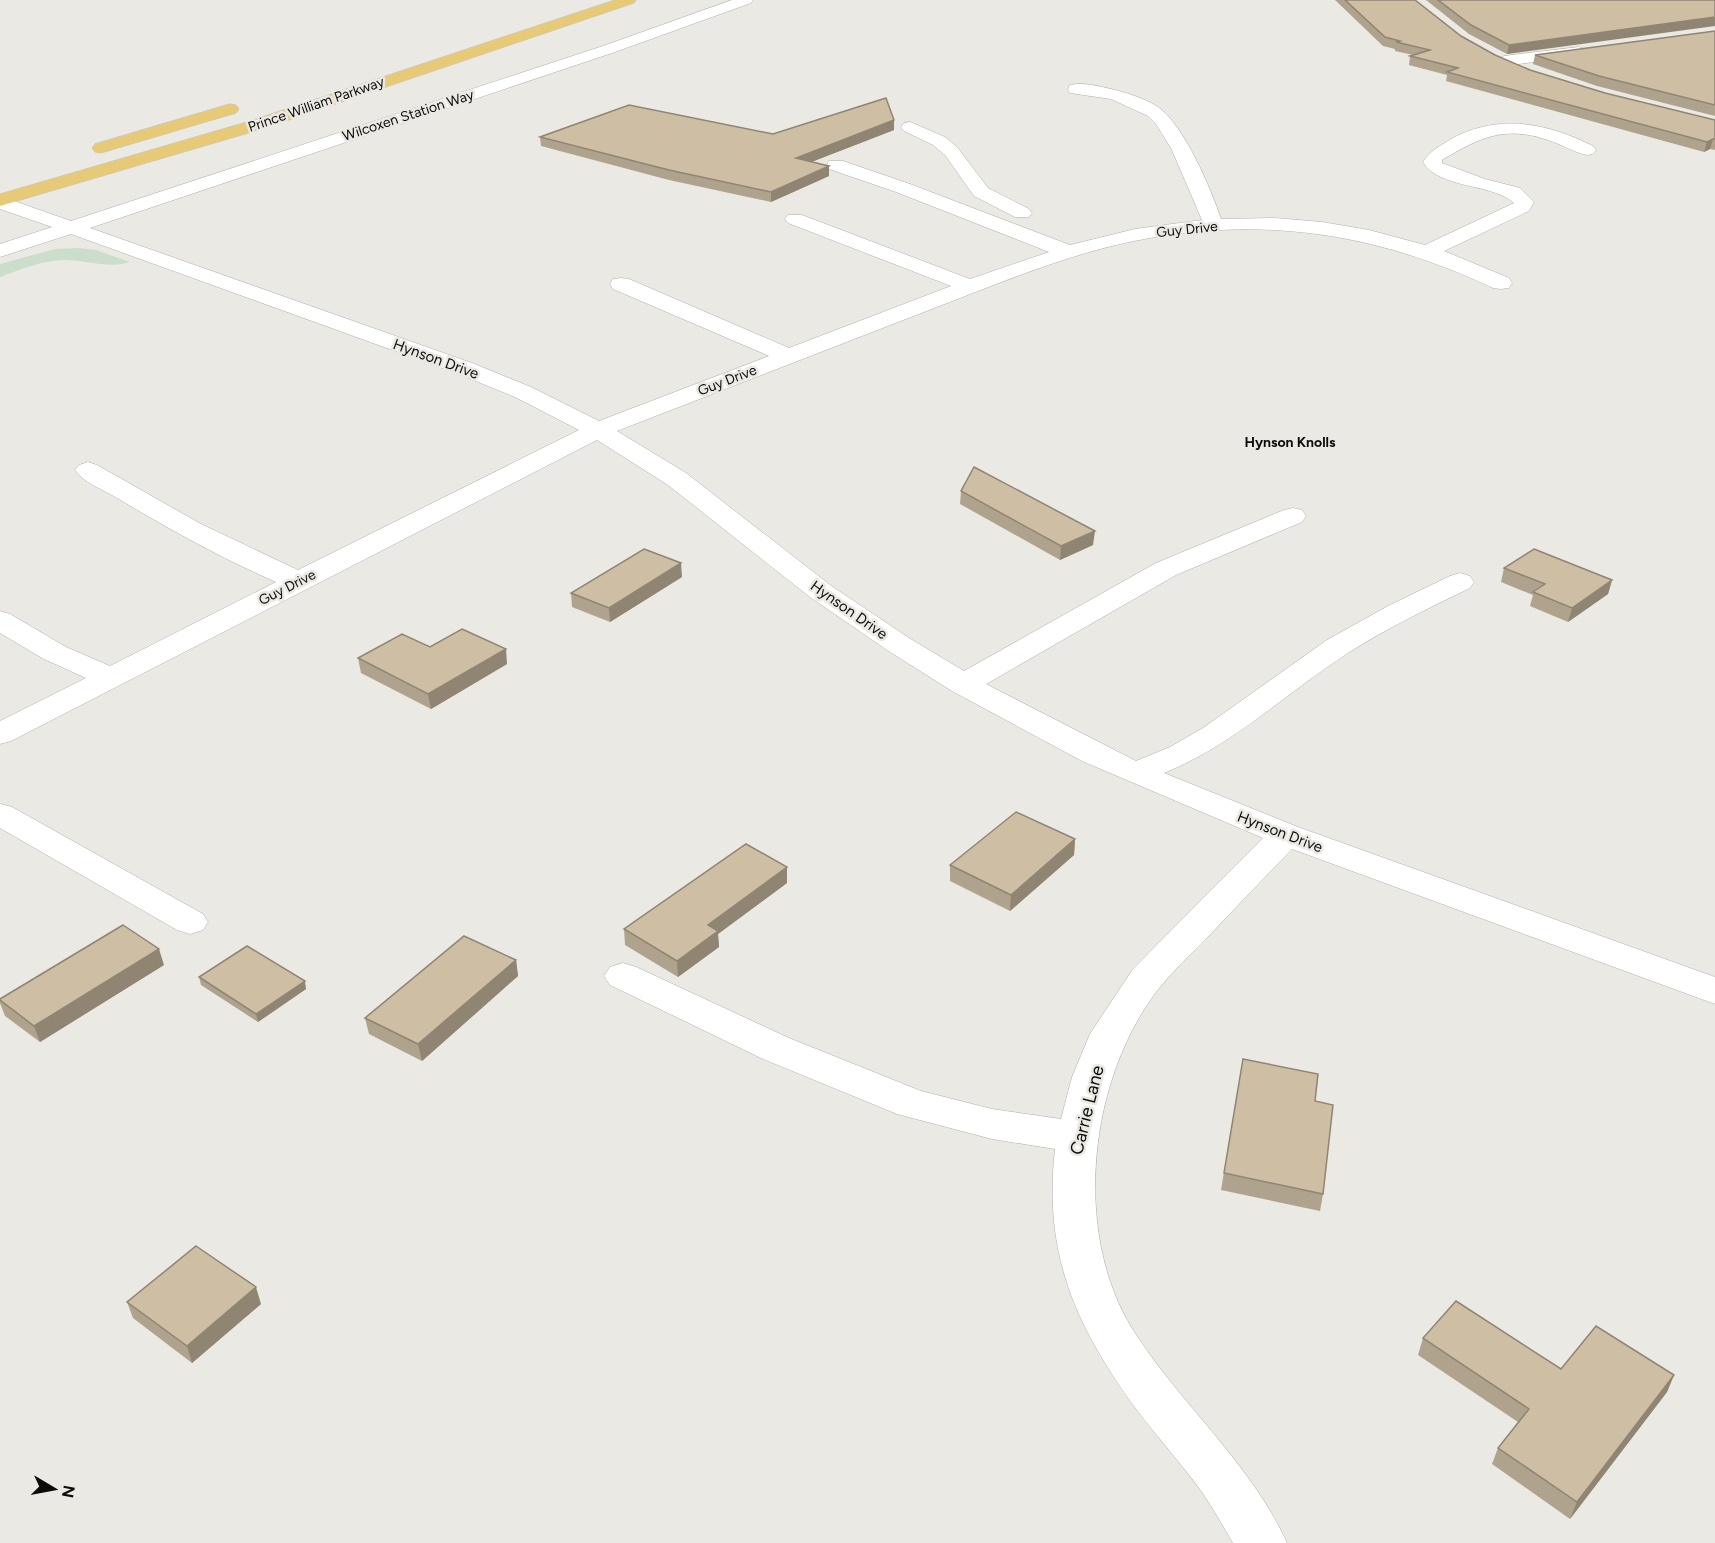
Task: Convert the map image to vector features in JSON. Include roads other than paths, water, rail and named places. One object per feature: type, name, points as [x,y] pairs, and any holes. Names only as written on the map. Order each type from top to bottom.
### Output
[{"type":"highway","name":"Prince William Parkway","points":[[0,201],[246,128],[628,0]]},
{"type":"highway","name":"Prince William Parkway","points":[[86,153],[241,105]]},
{"type":"street","name":"Wilcoxen Station Way","points":[[0,251],[609,50],[746,0]]},
{"type":"street","points":[[1533,72],[1498,58],[1595,50]]},
{"type":"street","points":[[1076,89],[1120,97],[1154,112],[1163,120],[1201,192],[1214,226]]},
{"type":"street","points":[[910,127],[939,141],[951,151],[981,192],[994,201],[1043,221]]},
{"type":"street","points":[[1426,252],[1522,207],[1524,202],[1513,192],[1478,183],[1435,167],[1432,162],[1435,157],[1472,136],[1505,128],[1530,130],[1554,136],[1587,150]]},
{"type":"street","points":[[836,165],[1072,243]]},
{"type":"street","name":"Hynson Drive","points":[[0,201],[464,368],[524,392],[600,430],[677,479],[820,591],[898,644],[963,684],[1135,773],[1286,835],[1715,991]]},
{"type":"street","points":[[795,219],[972,287]]},
{"type":"street","name":"Guy Drive","points":[[0,735],[552,452],[600,430],[972,287],[1072,243],[1102,243],[1166,230],[1214,226],[1274,225],[1331,230],[1383,240],[1426,252],[1470,268],[1501,283]]},
{"type":"street","points":[[621,284],[789,356]]},
{"type":"street","points":[[88,470],[168,518],[249,561],[299,581]]},
{"type":"street","points":[[963,684],[1166,569],[1293,516]]},
{"type":"street","points":[[1135,773],[1182,754],[1214,735],[1338,646],[1398,612],[1460,582]]},
{"type":"street","points":[[0,620],[55,653],[110,677]]},
{"type":"street","points":[[0,814],[190,922]]},
{"type":"street","name":"Carrie Lane","points":[[1262,1543],[1220,1477],[1155,1397],[1114,1340],[1088,1281],[1076,1236],[1073,1176],[1077,1137],[1092,1077],[1110,1034],[1146,978],[1286,835]]},
{"type":"street","points":[[623,976],[775,1048],[910,1103],[992,1124],[1077,1137]]},
{"type":"district","name":"Hynson Knolls","points":[[1290,442]]}]
